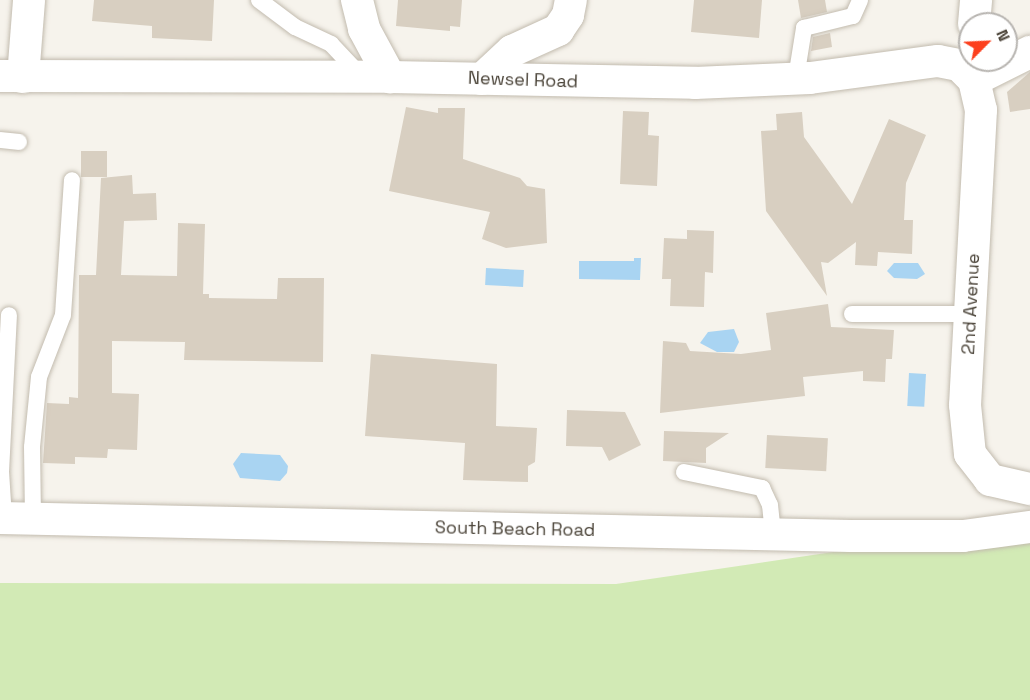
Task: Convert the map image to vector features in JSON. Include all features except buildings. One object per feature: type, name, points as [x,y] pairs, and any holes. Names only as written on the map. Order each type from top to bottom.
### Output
[{"type":"street","points":[[12,77],[29,0]]},
{"type":"street","points":[[357,0],[376,77]]},
{"type":"street","points":[[482,79],[512,51],[558,30],[568,15],[571,0]]},
{"type":"street","name":"Newsel Road","points":[[12,77],[376,77],[695,83],[796,78],[938,62],[958,63]]},
{"type":"street","name":"2nd Avenue","points":[[972,72],[981,110],[966,405],[970,454],[977,468],[990,480],[1030,489]]},
{"type":"street","name":"South Beach Road","points":[[12,518],[963,536],[1030,527]]},
{"type":"lane","points":[[259,0],[295,27],[331,44],[376,77]]},
{"type":"lane","points":[[796,78],[804,28],[853,16],[860,0]]},
{"type":"lane","points":[[0,140],[19,142]]},
{"type":"lane","points":[[12,518],[32,447],[39,377],[63,315],[72,180]]},
{"type":"lane","points":[[852,314],[971,314]]},
{"type":"lane","points":[[9,315],[2,472],[12,518]]},
{"type":"lane","points":[[684,472],[762,488],[770,505],[773,534]]},
{"type":"green space","points":[[1030,523],[1030,700],[0,700],[0,583],[616,584]]},
{"type":"water","points":[[634,258],[641,258],[640,280],[579,279],[579,261],[634,261]]},
{"type":"water","points":[[894,263],[918,263],[925,274],[917,279],[894,278],[887,271]]},
{"type":"water","points":[[486,268],[524,270],[523,287],[485,285]]},
{"type":"water","points":[[734,329],[739,342],[734,352],[717,352],[700,343],[708,332]]},
{"type":"water","points":[[909,373],[926,374],[924,407],[907,406]]},
{"type":"water","points":[[241,453],[280,455],[288,466],[287,473],[280,481],[240,478],[233,464]]}]
